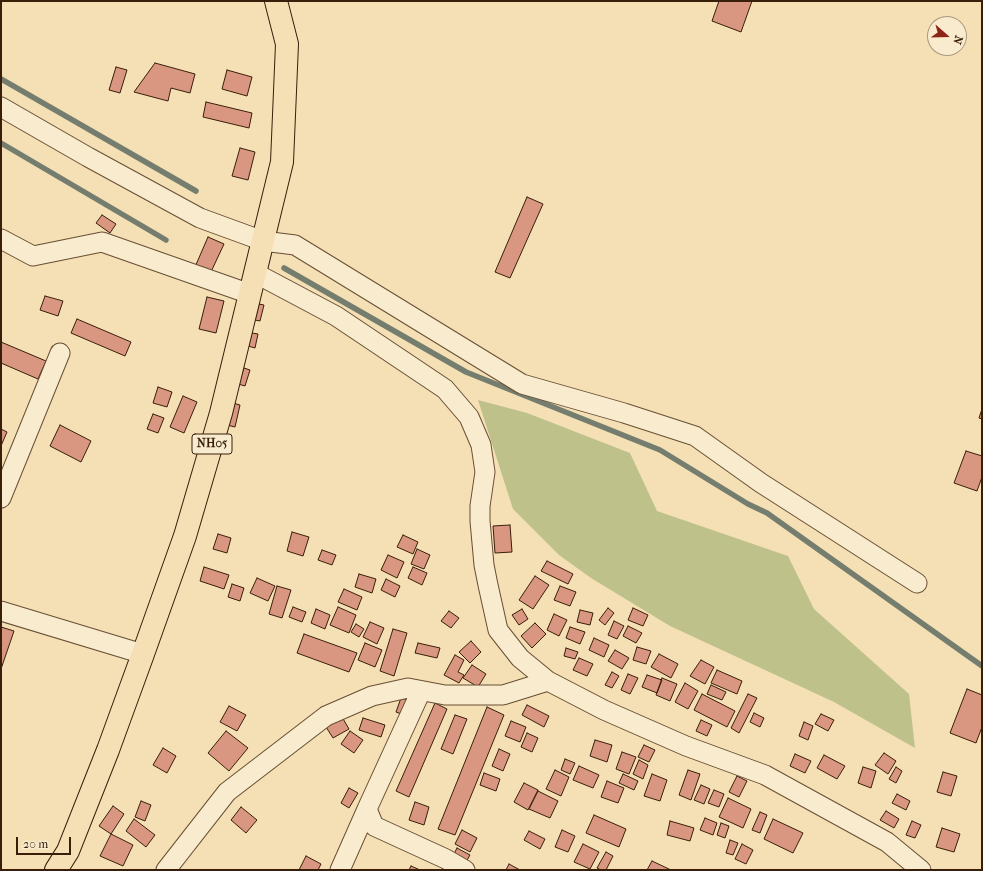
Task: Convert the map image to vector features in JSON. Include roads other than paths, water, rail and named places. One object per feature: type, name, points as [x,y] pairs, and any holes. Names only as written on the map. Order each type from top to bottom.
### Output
[{"type":"main road","name":"NH05","points":[[56,870],[68,851],[108,750],[143,654],[189,522],[221,413],[282,162],[287,44],[276,1]]},
{"type":"street","points":[[1,107],[88,157],[200,218],[263,241],[295,245],[522,384],[624,413],[695,436],[761,483],[917,583]]},
{"type":"street","points":[[1,239],[33,256],[102,242],[250,294]]},
{"type":"street","points":[[255,273],[336,316],[445,389],[470,417],[481,445],[485,472],[480,506],[481,542],[485,572],[498,630],[520,658],[548,681],[604,710],[686,746],[765,775],[887,842],[921,870]]},
{"type":"street","points":[[1,498],[60,353]]},
{"type":"street","points":[[1,611],[143,654]]},
{"type":"street","points":[[166,870],[227,792],[326,716],[372,696],[408,688],[445,695],[503,695],[548,681]]},
{"type":"street","points":[[340,870],[421,691]]},
{"type":"street","points":[[367,809],[374,826],[465,870]]},
{"type":"waterway","points":[[1,79],[196,191]]},
{"type":"waterway","points":[[1,143],[166,240]]},
{"type":"waterway","points":[[284,268],[466,372],[660,450],[748,504],[767,513],[982,666]]}]
